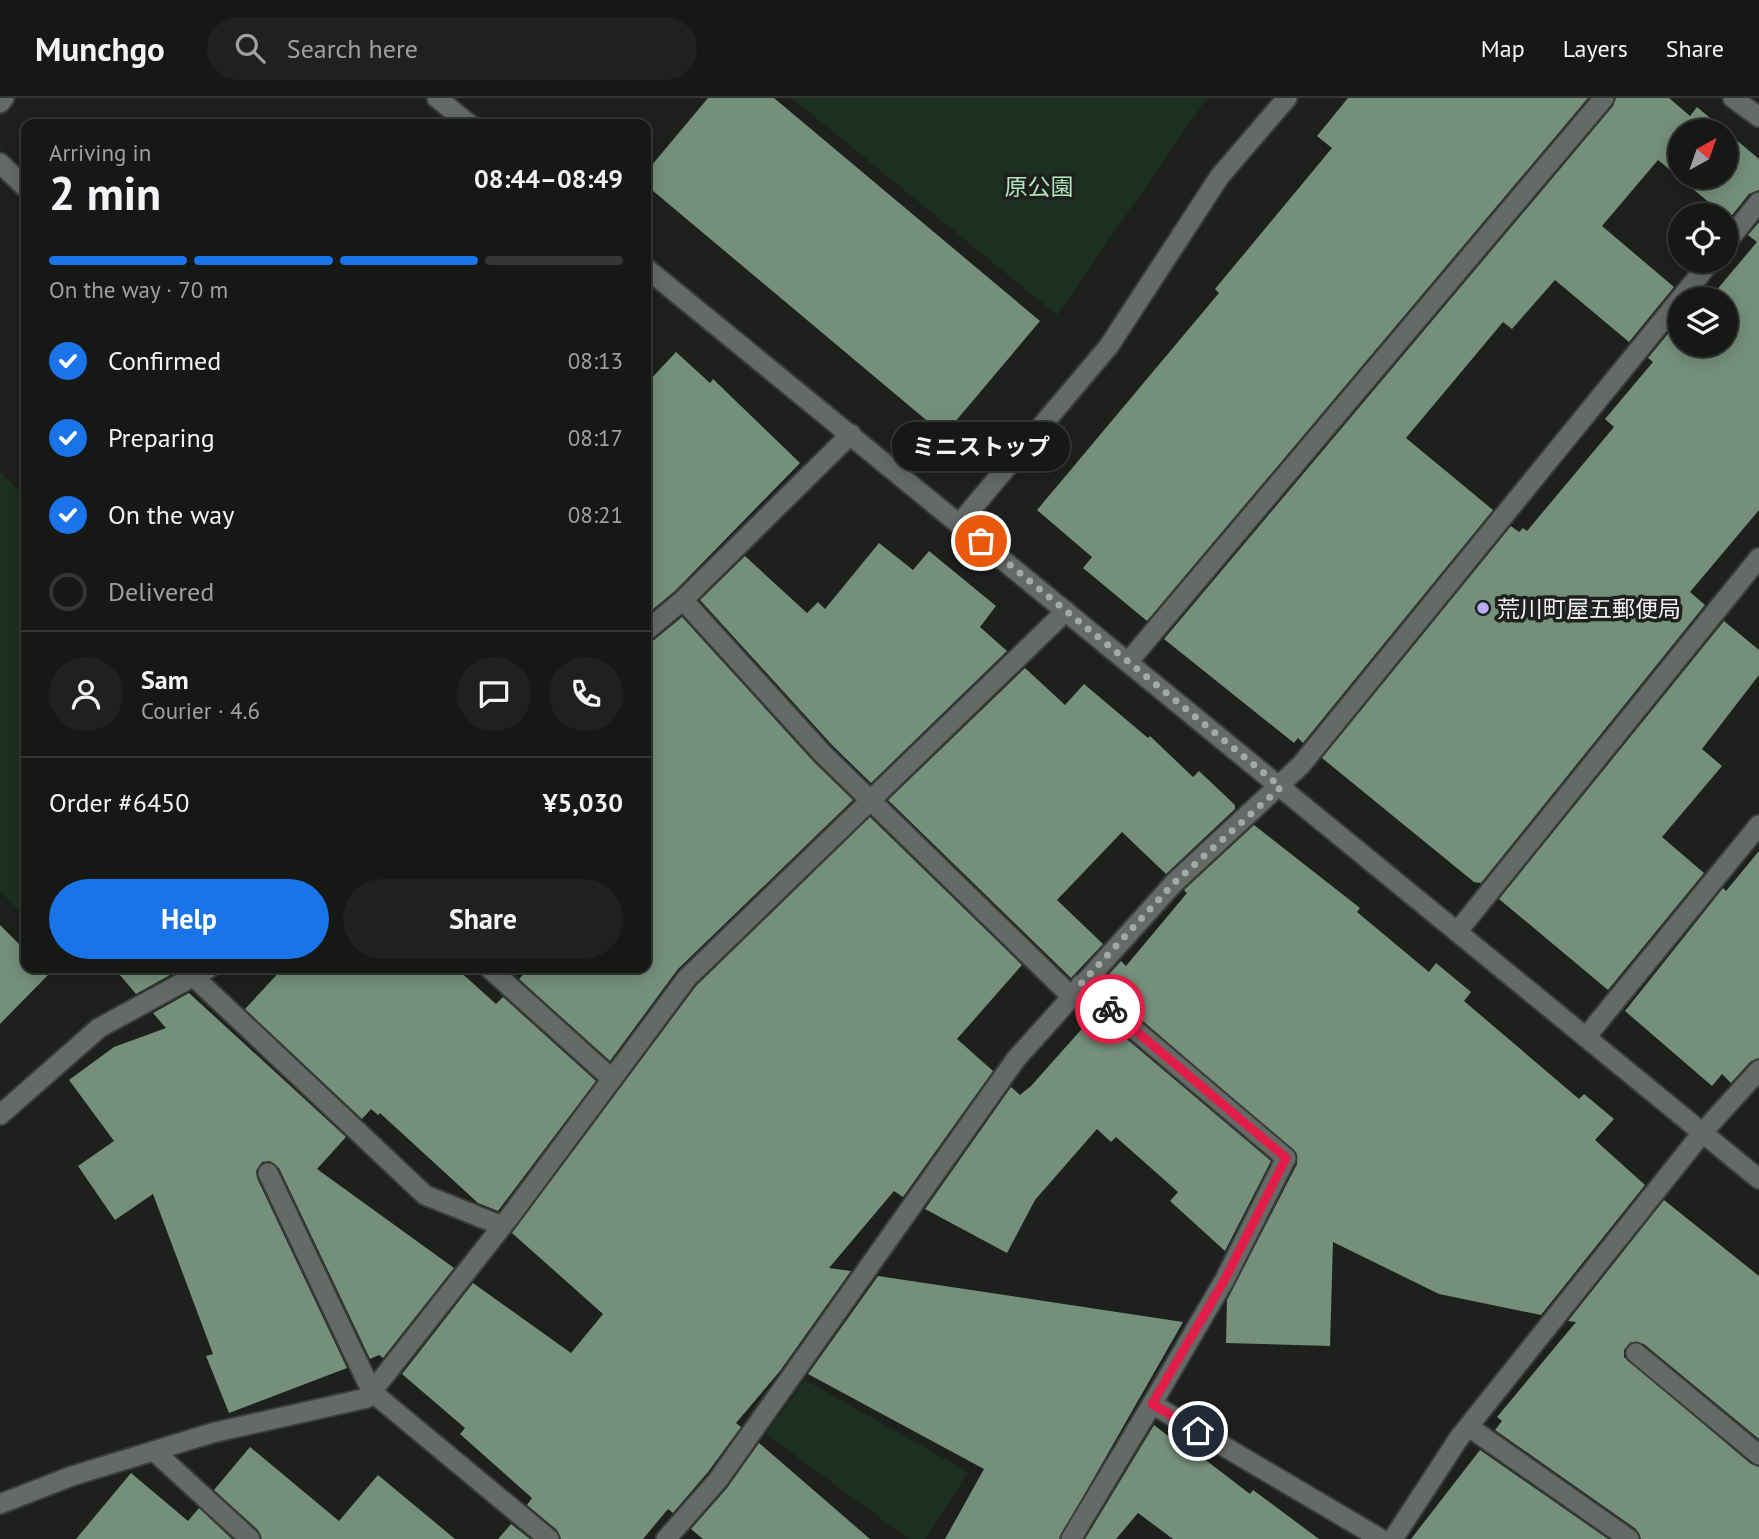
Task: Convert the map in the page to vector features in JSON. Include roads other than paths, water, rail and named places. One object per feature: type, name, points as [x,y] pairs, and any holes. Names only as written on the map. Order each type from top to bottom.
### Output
[{"type":"street","points":[[0,103],[4,98]]},
{"type":"street","points":[[437,98],[463,119]]},
{"type":"street","points":[[959,524],[1109,346],[1220,176],[1287,98]]},
{"type":"street","points":[[1128,662],[1604,98]]},
{"type":"street","points":[[1733,98],[1759,117]]},
{"type":"street","points":[[0,163],[21,183]]},
{"type":"street","points":[[1738,228],[1759,202]]},
{"type":"street","points":[[651,272],[1759,1179]]},
{"type":"street","points":[[666,1539],[718,1480],[872,1266],[974,1115],[1076,990],[1174,883],[1281,787],[1701,273]]},
{"type":"street","points":[[651,627],[683,600],[851,434]]},
{"type":"street","points":[[1458,932],[1759,558]]},
{"type":"street","points":[[683,600],[869,801],[1076,990],[1286,1158],[1225,1279],[1071,1539]]},
{"type":"street","points":[[0,1504],[72,1476],[212,1433],[367,1398],[502,1226],[687,978],[969,708],[1066,611]]},
{"type":"street","points":[[1586,1037],[1759,825]]},
{"type":"street","points":[[0,1115],[99,1028],[202,973],[425,1195],[502,1226]]},
{"type":"street","points":[[495,973],[612,1079]]},
{"type":"street","points":[[1393,1539],[1469,1427],[1703,1132],[1759,1070]]},
{"type":"street","points":[[268,1173],[372,1392],[549,1539]]},
{"type":"street","points":[[1636,1353],[1759,1455]]},
{"type":"street","points":[[1152,1404],[1381,1539]]},
{"type":"street","points":[[1469,1427],[1629,1539]]},
{"type":"street","points":[[154,1451],[250,1539]]},
{"type":"place","name":"ミニストップ","points":[[981,541]]},
{"type":"place","name":"荒川町屋五郵便局","points":[[1483,608]]},
{"type":"park label","name":"原公園","points":[[1039,186]]}]
